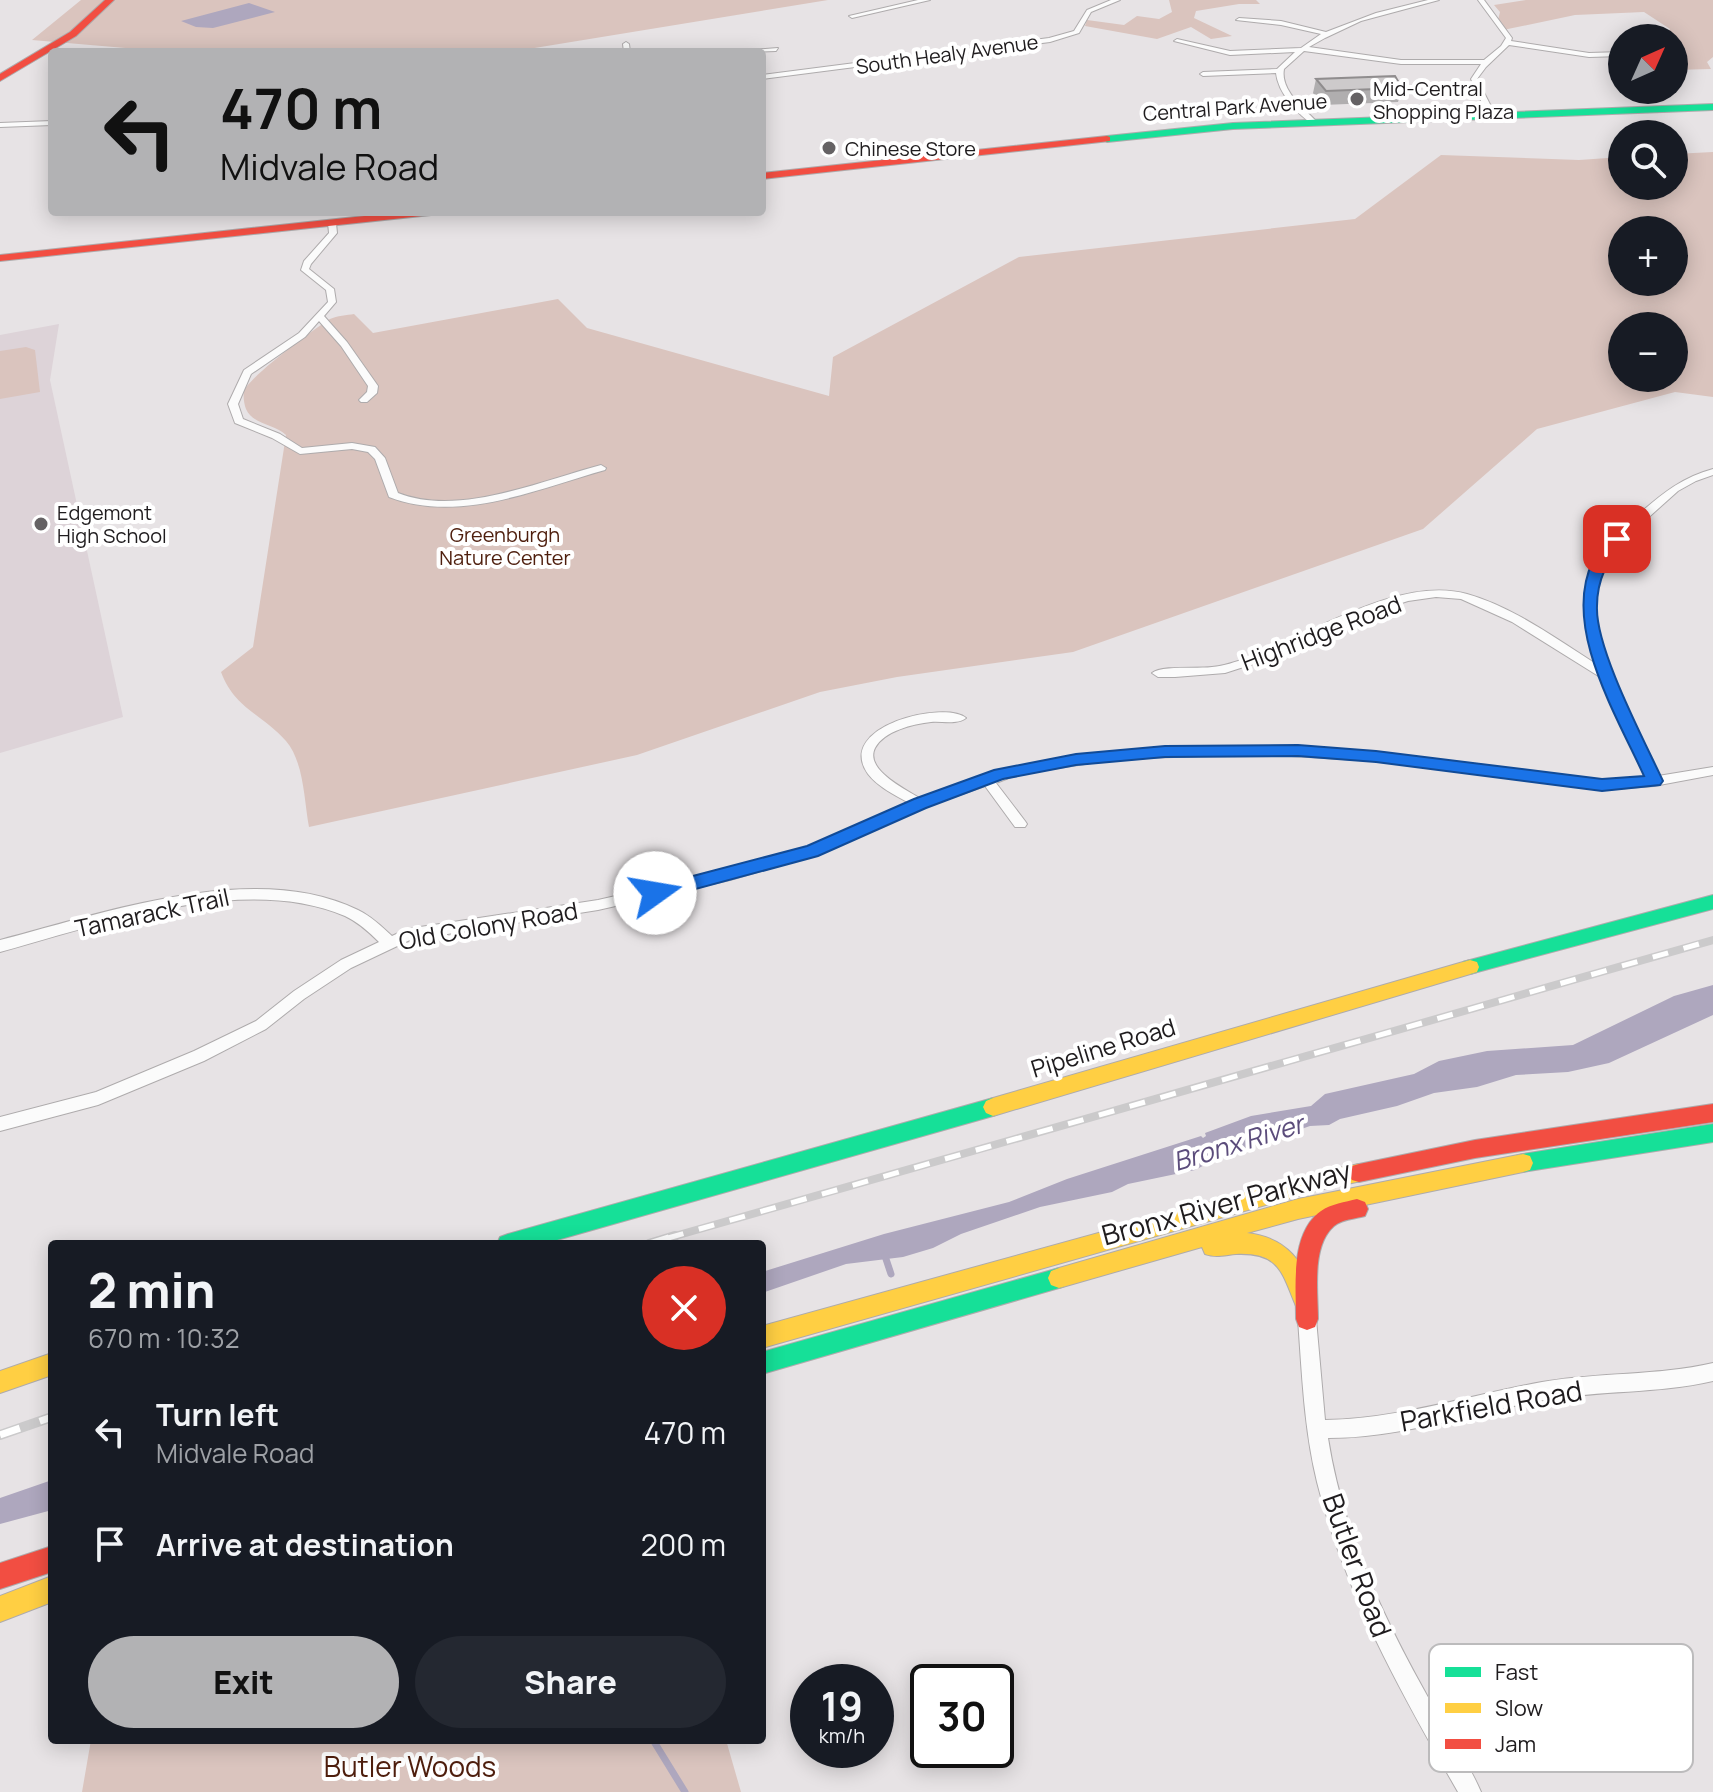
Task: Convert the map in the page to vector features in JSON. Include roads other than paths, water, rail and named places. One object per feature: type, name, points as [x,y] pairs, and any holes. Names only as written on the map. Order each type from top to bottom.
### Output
[{"type":"main road","points":[[54,48],[110,0]]},
{"type":"main road","points":[[0,78],[48,52]]},
{"type":"main road","name":"Central Park Avenue","points":[[766,176],[1177,131],[1713,107]]},
{"type":"main road","points":[[0,258],[395,216]]},
{"type":"main road","name":"Pipeline Road","points":[[523,1240],[738,1181],[1488,960],[1713,902]]},
{"type":"main road","name":"Bronx River Parkway","points":[[766,1336],[1319,1181],[1475,1149],[1713,1113]]},
{"type":"main road","name":"Bronx River Parkway","points":[[766,1362],[1234,1226],[1361,1194],[1484,1169],[1713,1133]]},
{"type":"main road","points":[[1307,1319],[1313,1243],[1318,1230],[1330,1218],[1611,1149]]},
{"type":"main road","points":[[1077,1271],[1167,1259],[1235,1241],[1262,1243],[1283,1255],[1295,1270],[1302,1285],[1307,1319]]},
{"type":"main road","points":[[0,1382],[48,1365]]},
{"type":"main road","points":[[0,1576],[48,1560]]},
{"type":"main road","points":[[0,1609],[48,1591]]},
{"type":"street","points":[[852,16],[927,0]]},
{"type":"street","name":"South Healy Avenue","points":[[766,76],[1043,41],[1077,32],[1089,11],[1117,0]]},
{"type":"street","points":[[1314,123],[1286,92],[1278,77],[1279,71],[1300,49],[1327,34],[1375,15],[1436,0]]},
{"type":"street","points":[[1481,0],[1495,19],[1496,27],[1509,38],[1509,43]]},
{"type":"street","points":[[1239,20],[1281,23],[1327,34]]},
{"type":"street","points":[[1177,41],[1230,53],[1300,49],[1401,62],[1483,62]]},
{"type":"street","points":[[1492,116],[1474,79],[1483,62],[1509,43],[1589,55],[1608,54]]},
{"type":"street","points":[[766,50],[776,49]]},
{"type":"street","points":[[1203,74],[1279,71]]},
{"type":"street","points":[[0,125],[48,123]]},
{"type":"street","points":[[332,223],[333,233],[307,263],[305,270],[330,289],[332,302],[321,318],[302,335],[247,372],[233,404],[239,421],[276,436],[300,451],[352,446],[371,449],[380,458],[393,495],[413,504],[481,501],[601,468]]},
{"type":"street","points":[[321,318],[344,344],[373,386],[372,393],[364,400]]},
{"type":"street","points":[[1654,781],[1607,676],[1594,637],[1589,606],[1599,561],[1617,539],[1681,483],[1713,472]]},
{"type":"street","name":"Highridge Road","points":[[1158,673],[1199,673],[1226,668],[1385,605],[1434,593],[1463,596],[1485,604],[1607,676]]},
{"type":"street","points":[[920,804],[872,771],[866,758],[869,744],[881,734],[921,719],[960,718]]},
{"type":"street","name":"Old Colony Road","points":[[0,1124],[98,1098],[199,1056],[261,1025],[320,980],[389,942],[440,928],[598,905],[730,875],[840,841],[920,804],[986,779],[1045,764],[1118,755],[1258,750],[1363,755],[1602,785],[1654,781],[1713,771]]},
{"type":"street","points":[[986,779],[1020,824]]},
{"type":"street","name":"Tamarack Trail","points":[[0,946],[171,905],[256,893],[287,895],[349,912],[389,942]]},
{"type":"street","name":"Butler Road","points":[[1307,1319],[1316,1429],[1327,1482],[1356,1574],[1387,1646],[1429,1720]]},
{"type":"street","name":"Parkfield Road","points":[[1316,1429],[1399,1422],[1546,1390],[1673,1382],[1713,1372]]},
{"type":"street","name":"Butler Road","points":[[1459,1772],[1470,1792]]},
{"type":"water","points":[[249,3],[275,12],[213,28],[196,27],[181,21]]},
{"type":"water","name":"Bronx River","points":[[1713,985],[1713,1015],[1609,1063],[1568,1072],[1516,1075],[1477,1087],[1434,1093],[1397,1106],[1340,1119],[1329,1125],[1310,1126],[1216,1159],[1195,1170],[1040,1207],[961,1234],[933,1248],[903,1257],[846,1264],[766,1292],[766,1271],[884,1234],[1009,1202],[1067,1179],[1201,1136],[1203,1138],[1205,1133],[1251,1116],[1311,1106],[1325,1094],[1414,1074],[1439,1061],[1487,1051],[1573,1045],[1674,996]]},
{"type":"water","points":[[48,1481],[48,1511],[0,1524],[0,1498]]},
{"type":"waterway","points":[[885,1256],[891,1274]]},
{"type":"waterway","points":[[655,1744],[685,1792]]},
{"type":"railway","points":[[675,1236],[1713,940]]},
{"type":"railway","points":[[662,1240],[675,1236]]},
{"type":"railway","points":[[668,1238],[675,1236]]},
{"type":"railway","points":[[0,1435],[48,1418]]},
{"type":"place","name":"Mid-Central Shopping Plaza","points":[[1357,99]]},
{"type":"place","name":"Chinese Store","points":[[829,148]]},
{"type":"place","name":"Edgemont High School","points":[[41,524]]},
{"type":"park label","name":"Greenburgh Nature Center","points":[[505,546]]},
{"type":"park label","name":"Butler Woods","points":[[410,1766]]}]
